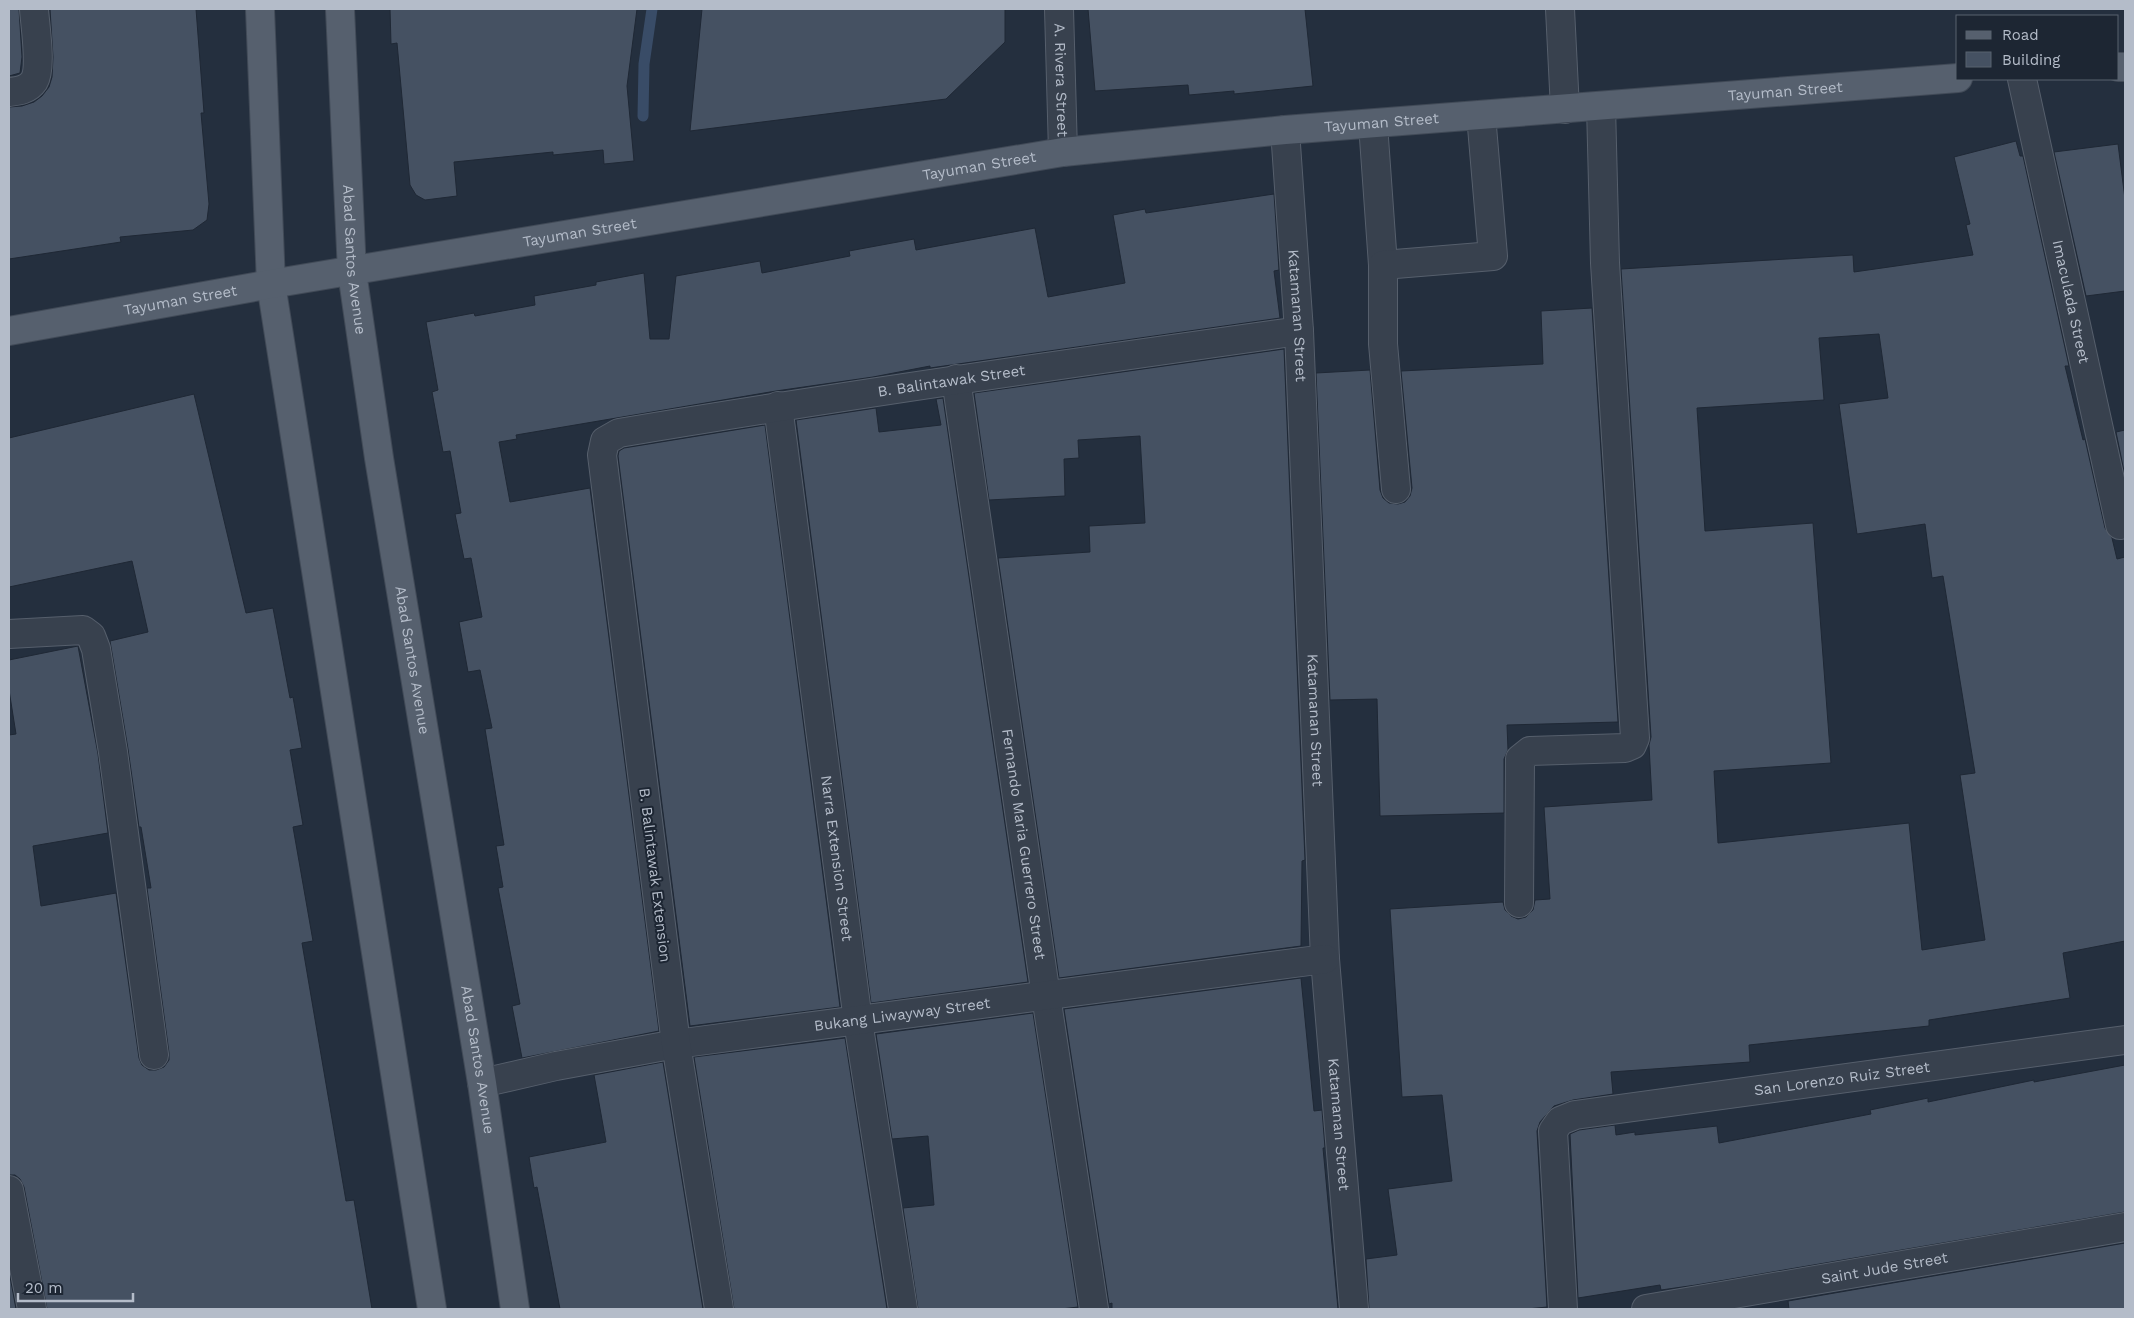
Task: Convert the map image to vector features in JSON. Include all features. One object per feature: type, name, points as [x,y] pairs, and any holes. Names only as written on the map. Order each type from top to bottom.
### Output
[{"type":"main road","points":[[260,9],[271,284],[432,1309]]},
{"type":"main road","name":"Abad Santos Avenue","points":[[340,9],[352,272],[382,478],[482,1083],[515,1309]]},
{"type":"main road","name":"Tayuman Street","points":[[9,331],[271,284],[1063,152],[1285,130],[1956,78]]},
{"type":"street","points":[[9,92],[24,90],[34,81],[37,67],[34,9]]},
{"type":"street","name":"A. Rivera Street","points":[[1059,9],[1063,152]]},
{"type":"street","points":[[1560,9],[1566,109]]},
{"type":"street","name":"Imaculada Street","points":[[2022,80],[2120,525]]},
{"type":"street","points":[[1519,903],[1520,759],[1530,751],[1625,748],[1632,745],[1635,738],[1605,263],[1601,106]]},
{"type":"street","points":[[1383,265],[1494,256],[1481,115]]},
{"type":"street","points":[[1373,124],[1383,265],[1383,344],[1396,489]]},
{"type":"street","name":"Katamanan Street","points":[[1285,130],[1299,331],[1325,959],[1354,1309]]},
{"type":"street","name":"B. Balintawak Street","points":[[605,441],[618,433],[778,406],[1299,331]]},
{"type":"street","name":"Fernando Maria Guerrero Street","points":[[956,379],[1046,996],[1094,1309]]},
{"type":"street","name":"Narra Extension Street","points":[[778,406],[858,1021],[903,1309]]},
{"type":"street","name":"B. Balintawak Extension","points":[[605,441],[602,455],[676,1044],[718,1309]]},
{"type":"street","points":[[9,634],[83,630],[91,636],[96,649],[113,752],[154,1055]]},
{"type":"street","name":"Bukang Liwayway Street","points":[[482,1083],[556,1066],[676,1044],[1325,959]]},
{"type":"street","name":"San Lorenzo Ruiz Street","points":[[1563,1309],[1553,1131],[1560,1122],[1575,1115],[2125,1040]]},
{"type":"street","points":[[9,1190],[32,1309]]},
{"type":"street","name":"Saint Jude Street","points":[[1646,1309],[2125,1227]]},
{"type":"building","points":[[9,9],[19,9],[22,57],[20,73],[9,76]]},
{"type":"building","points":[[50,9],[196,9],[204,113],[201,113],[209,204],[207,220],[193,230],[120,237],[121,242],[9,259],[9,107],[22,106],[34,102],[49,87],[52,77],[53,57]]},
{"type":"building","points":[[390,9],[637,9],[627,86],[634,161],[604,164],[603,150],[553,155],[553,152],[454,162],[457,196],[425,200],[416,195],[410,185],[397,43],[391,44]]},
{"type":"building","points":[[702,9],[1005,9],[1005,42],[946,99],[690,131]]},
{"type":"building","points":[[1088,9],[1305,9],[1313,86],[1234,94],[1234,91],[1189,95],[1188,85],[1095,91]]},
{"type":"building","points":[[2016,141],[2020,156],[2023,156],[2069,366],[2065,366],[2083,440],[2085,439],[2105,528],[2112,538],[2117,559],[2125,557],[2125,941],[2063,953],[2070,998],[1929,1020],[1929,1026],[1749,1045],[1750,1062],[1611,1072],[1613,1094],[1573,1100],[1554,1106],[1540,1122],[1537,1131],[1547,1307],[1527,1309],[1369,1309],[1366,1259],[1397,1255],[1388,1189],[1452,1181],[1442,1095],[1402,1097],[1390,909],[1503,902],[1505,910],[1511,916],[1518,919],[1526,917],[1533,910],[1535,900],[1550,899],[1544,807],[1652,800],[1649,745],[1651,737],[1621,269],[1853,255],[1854,272],[1973,255],[1966,225],[1970,224],[1954,157]],"holes":[[[1879,334],[1888,398],[1839,404],[1857,534],[1925,524],[1932,578],[1943,576],[1975,773],[1960,775],[1985,940],[1922,950],[1909,823],[1718,843],[1714,771],[1831,763],[1813,523],[1705,531],[1697,408],[1824,400],[1819,338]]]},
{"type":"building","points":[[2118,144],[2125,199],[2125,291],[2086,296],[2054,152]]},
{"type":"building","points":[[1274,194],[1279,270],[1274,271],[1280,318],[930,368],[930,366],[516,435],[517,439],[499,442],[510,502],[590,488],[659,1031],[522,1058],[512,1006],[520,1004],[498,888],[503,887],[496,846],[504,845],[485,729],[492,728],[480,670],[468,672],[459,622],[482,617],[471,558],[464,559],[455,514],[461,513],[450,451],[443,452],[432,392],[438,390],[426,322],[474,313],[475,316],[535,305],[534,296],[596,285],[596,282],[644,273],[650,339],[669,339],[676,276],[760,261],[762,273],[850,256],[849,251],[914,239],[916,250],[1035,228],[1048,297],[1125,283],[1113,215],[1145,209],[1146,213]]},
{"type":"building","points":[[1592,308],[1618,722],[1507,725],[1508,750],[1504,759],[1504,813],[1380,816],[1377,699],[1330,700],[1316,373],[1370,370],[1380,490],[1383,498],[1389,503],[1398,504],[1405,502],[1410,496],[1412,488],[1401,371],[1543,364],[1541,311]]},
{"type":"building","points":[[1284,349],[1305,860],[1302,861],[1301,946],[1059,978],[998,558],[1090,552],[1089,526],[1145,523],[1140,436],[1078,440],[1079,458],[1064,459],[1065,496],[989,500],[974,393]]},
{"type":"building","points":[[194,394],[246,613],[273,608],[290,698],[293,697],[302,748],[290,750],[303,825],[293,827],[313,941],[302,943],[346,1201],[354,1200],[372,1309],[47,1309],[24,1187],[20,1179],[15,1175],[9,1175],[9,735],[16,734],[9,690],[9,660],[78,646],[98,754],[108,833],[33,846],[41,906],[116,893],[139,1058],[142,1065],[149,1070],[156,1070],[164,1067],[169,1060],[169,1053],[147,888],[151,888],[141,827],[139,827],[110,641],[148,632],[132,561],[9,587],[9,438]]},
{"type":"building","points":[[943,398],[1028,982],[871,1003],[796,420],[876,408],[879,432],[941,425],[936,399]]},
{"type":"building","points":[[765,425],[840,1007],[690,1026],[618,456],[619,451],[624,448]]},
{"type":"building","points":[[2125,430],[2125,476],[2116,432]]},
{"type":"building","points":[[1301,978],[1314,1111],[1322,1110],[1325,1148],[1323,1148],[1338,1309],[1112,1309],[1112,1303],[1109,1304],[1064,1009]]},
{"type":"building","points":[[1033,1013],[1078,1307],[1061,1309],[918,1309],[903,1208],[934,1205],[928,1136],[892,1139],[876,1034]]},
{"type":"building","points":[[845,1038],[887,1309],[734,1309],[694,1057]]},
{"type":"building","points":[[663,1062],[703,1309],[560,1309],[537,1187],[534,1188],[529,1157],[606,1142],[594,1075]]},
{"type":"building","points":[[2125,1065],[2125,1212],[1696,1285],[1661,1290],[1660,1285],[1578,1298],[1570,1134],[1579,1130],[1615,1125],[1616,1135],[1635,1132],[1635,1135],[1717,1126],[1719,1143],[1871,1114],[1870,1110],[1928,1098],[1928,1102],[2034,1080],[2034,1082]]},
{"type":"building","points":[[2125,1243],[2125,1309],[1789,1309],[1788,1301]]},
{"type":"building","points":[[9,1271],[16,1309],[9,1309]]},
{"type":"waterway","points":[[643,116],[644,64],[652,9]]}]
